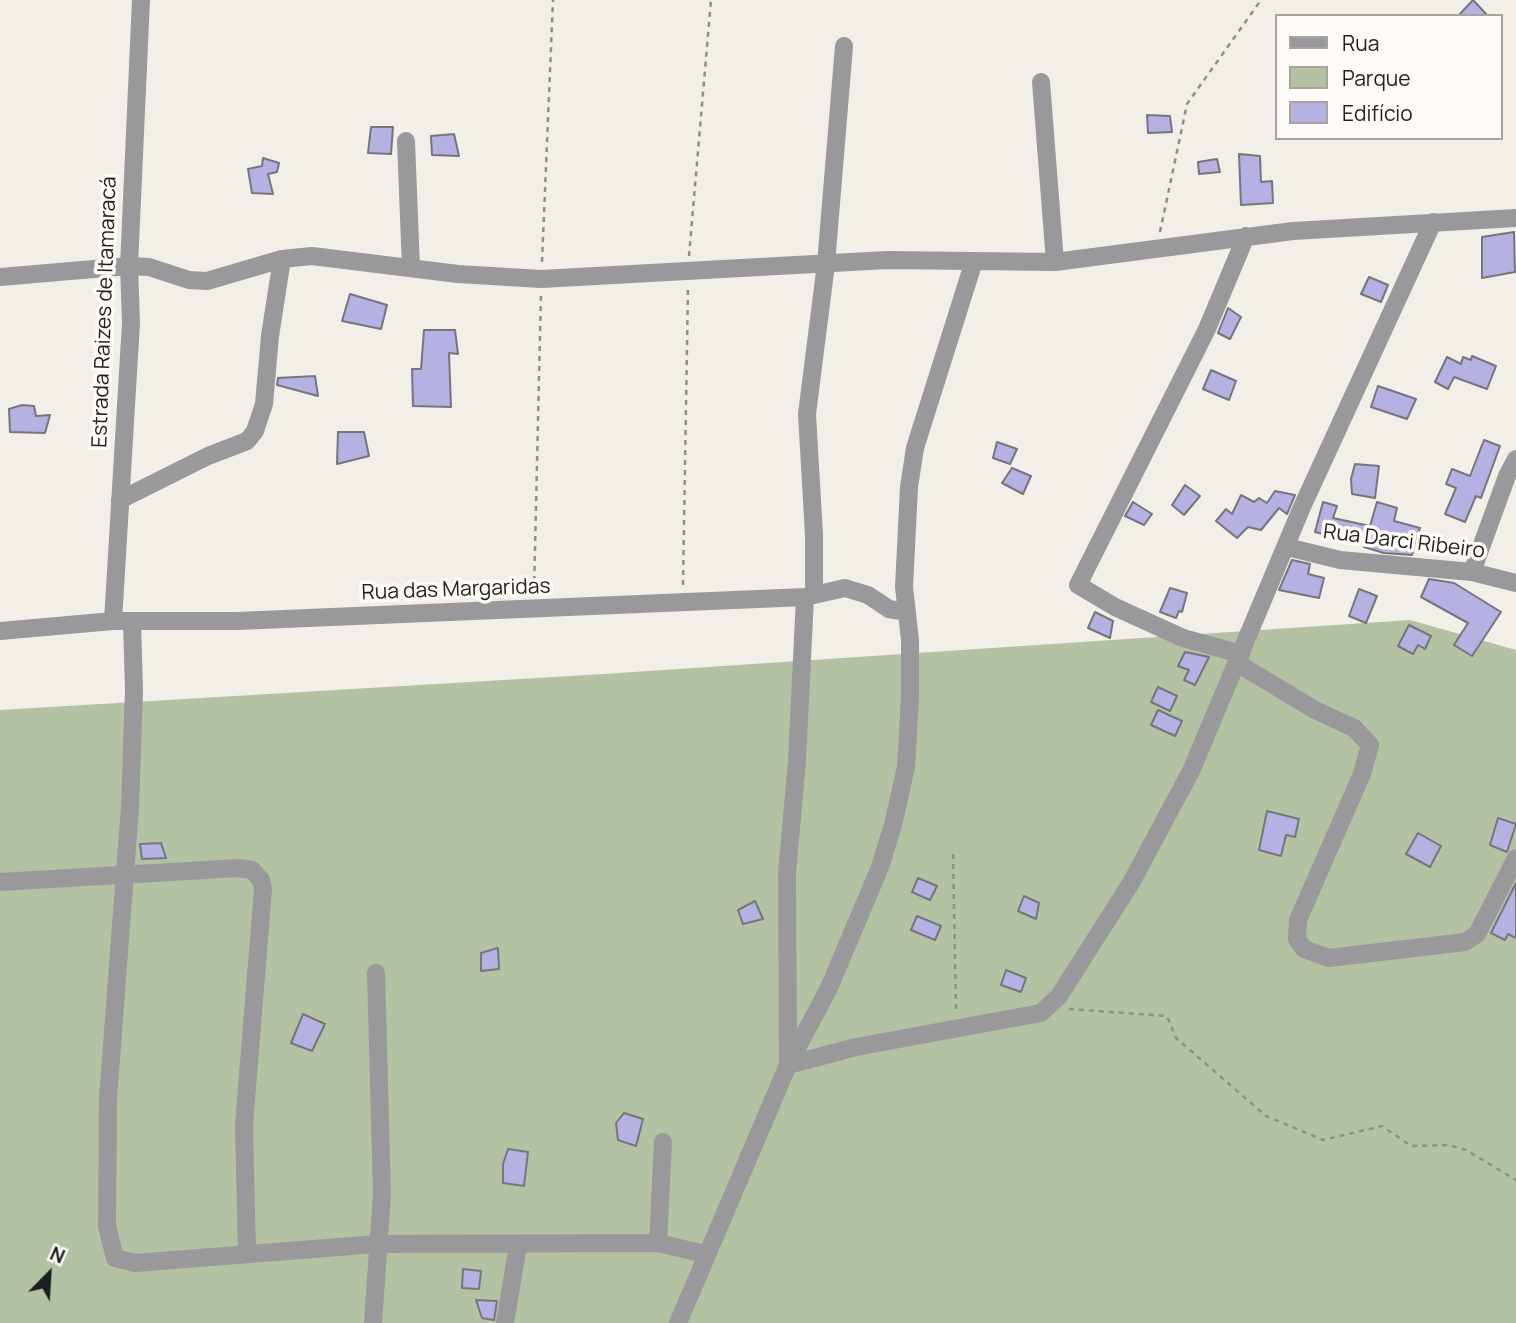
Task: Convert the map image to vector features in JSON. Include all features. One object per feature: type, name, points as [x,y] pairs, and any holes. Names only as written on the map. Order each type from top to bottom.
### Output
[{"type":"street","name":"Estrada Raizes de Itamaracá","points":[[113,621],[131,323],[129,265],[141,3]]},
{"type":"street","points":[[788,1065],[787,873],[814,535],[807,431],[826,264],[844,46]]},
{"type":"street","points":[[1041,82],[1055,262]]},
{"type":"street","points":[[406,141],[411,268]]},
{"type":"street","points":[[0,277],[129,265],[149,267],[189,281],[207,281],[282,259],[312,256],[541,279],[826,264],[1055,262],[1246,236],[1516,218]]},
{"type":"street","points":[[788,1065],[856,1047],[1041,1013],[1049,1008],[1130,883],[1191,771],[1239,659],[1248,631],[1433,222]]},
{"type":"street","points":[[1246,236],[1207,330],[1079,585],[1115,607],[1183,638],[1239,659],[1315,710],[1354,728],[1370,745],[1362,774],[1298,920],[1297,939],[1304,949],[1329,958],[1465,942],[1477,934],[1516,858]]},
{"type":"street","points":[[120,500],[208,456],[247,441],[255,431],[264,404],[270,336],[282,259]]},
{"type":"street","points":[[678,1323],[705,1254],[752,1155],[788,1065],[834,977],[880,867],[893,825],[906,767],[912,663],[904,587],[905,533],[915,448],[974,261]]},
{"type":"street","points":[[1472,572],[1507,476],[1516,459]]},
{"type":"street","name":"Rua Darci Ribeiro","points":[[1287,547],[1340,560],[1472,572],[1516,583]]},
{"type":"street","name":"Rua das Margaridas","points":[[0,631],[113,621],[213,622],[534,610],[809,595],[845,589],[868,595],[889,609],[907,612]]},
{"type":"street","points":[[132,622],[134,690],[108,1098],[109,1244],[115,1258],[135,1263],[377,1244],[658,1243],[705,1254]]},
{"type":"street","points":[[0,882],[239,868],[252,870],[261,880],[263,889],[244,1125],[247,1253]]},
{"type":"street","points":[[373,1323],[382,1194],[376,973]]},
{"type":"street","points":[[658,1243],[663,1142]]},
{"type":"street","points":[[505,1323],[518,1245]]},
{"type":"path","points":[[534,610],[541,279],[553,0]]},
{"type":"path","points":[[682,602],[688,271],[711,0]]},
{"type":"path","points":[[1156,249],[1187,104],[1261,0]]},
{"type":"path","points":[[953,854],[956,1027]]},
{"type":"path","points":[[1049,1008],[1167,1016],[1176,1038],[1266,1116],[1323,1140],[1382,1126],[1411,1146],[1448,1145],[1466,1150],[1516,1180]]},
{"type":"green space","points":[[1410,620],[1516,650],[1516,1323],[0,1323],[0,710],[604,674]]},
{"type":"building","points":[[1473,0],[1486,14],[1460,14]]},
{"type":"building","points":[[1147,115],[1170,116],[1172,132],[1148,133]]},
{"type":"building","points":[[371,127],[393,127],[391,154],[368,153]]},
{"type":"building","points":[[454,134],[459,156],[432,155],[431,136]]},
{"type":"building","points":[[1239,154],[1260,156],[1261,182],[1272,181],[1273,203],[1241,205]]},
{"type":"building","points":[[263,158],[279,163],[277,172],[268,174],[273,194],[252,193],[248,169],[262,166]]},
{"type":"building","points":[[1217,159],[1220,172],[1199,174],[1198,162]]},
{"type":"building","points":[[1514,232],[1515,272],[1482,278],[1482,237]]},
{"type":"building","points":[[1369,277],[1388,285],[1381,302],[1361,294]]},
{"type":"building","points":[[350,294],[387,305],[381,329],[342,321]]},
{"type":"building","points":[[1228,308],[1241,317],[1230,339],[1218,333]]},
{"type":"building","points":[[424,330],[455,330],[458,354],[449,353],[451,407],[413,406],[412,369],[421,369]]},
{"type":"building","points":[[1472,356],[1496,366],[1487,389],[1454,377],[1448,389],[1435,382],[1447,357],[1461,364],[1463,357],[1471,360]]},
{"type":"building","points":[[1211,370],[1236,381],[1229,400],[1203,389]]},
{"type":"building","points":[[315,376],[318,396],[277,385],[278,378]]},
{"type":"building","points":[[1378,386],[1416,399],[1407,419],[1371,407]]},
{"type":"building","points":[[22,405],[34,406],[36,416],[50,415],[45,433],[10,432],[9,409]]},
{"type":"building","points":[[338,432],[364,432],[369,456],[337,464]]},
{"type":"building","points":[[1484,440],[1500,446],[1481,498],[1476,496],[1465,522],[1445,514],[1456,488],[1446,484],[1452,469],[1470,476]]},
{"type":"building","points":[[997,442],[1017,449],[1010,464],[993,458]]},
{"type":"building","points":[[1355,464],[1379,466],[1375,498],[1352,494],[1351,479]]},
{"type":"building","points":[[1012,468],[1031,476],[1023,494],[1002,483]]},
{"type":"building","points":[[1185,485],[1200,496],[1184,515],[1172,505]]},
{"type":"building","points":[[1275,491],[1295,495],[1287,514],[1279,508],[1261,530],[1248,527],[1237,538],[1216,521],[1226,509],[1232,514],[1241,495],[1254,502],[1259,498],[1267,503]]},
{"type":"building","points":[[1133,502],[1152,514],[1144,525],[1125,516]]},
{"type":"building","points":[[1323,502],[1337,506],[1333,518],[1370,526],[1377,502],[1397,508],[1394,521],[1420,528],[1412,555],[1384,553],[1364,547],[1365,544],[1315,532]]},
{"type":"building","points":[[1292,560],[1310,564],[1308,574],[1324,578],[1319,598],[1279,590]]},
{"type":"building","points":[[1429,579],[1454,583],[1501,612],[1472,656],[1454,645],[1468,623],[1421,597]]},
{"type":"building","points":[[1170,588],[1187,593],[1182,612],[1179,611],[1176,618],[1160,612]]},
{"type":"building","points":[[1359,589],[1377,596],[1366,623],[1349,616]]},
{"type":"building","points":[[1095,612],[1113,621],[1110,638],[1088,628]]},
{"type":"building","points":[[1409,625],[1431,636],[1425,649],[1418,645],[1413,654],[1398,646]]},
{"type":"building","points":[[1185,652],[1209,657],[1195,685],[1184,680],[1189,670],[1178,666]]},
{"type":"building","points":[[1158,687],[1177,696],[1170,711],[1151,702]]},
{"type":"building","points":[[1158,710],[1182,721],[1175,736],[1151,725]]},
{"type":"building","points":[[1267,811],[1299,819],[1295,837],[1286,835],[1281,856],[1259,850]]},
{"type":"building","points":[[1498,818],[1516,824],[1507,852],[1490,845]]},
{"type":"building","points":[[1418,833],[1441,846],[1430,867],[1406,854]]},
{"type":"building","points":[[161,843],[166,858],[142,859],[140,844]]},
{"type":"building","points":[[918,878],[937,886],[930,900],[912,892]]},
{"type":"building","points":[[1516,883],[1516,938],[1508,934],[1505,940],[1491,933]]},
{"type":"building","points":[[1024,896],[1039,903],[1036,919],[1018,911]]},
{"type":"building","points":[[755,901],[763,919],[743,924],[738,910]]},
{"type":"building","points":[[917,916],[941,926],[935,940],[911,930]]},
{"type":"building","points":[[498,948],[499,969],[481,971],[481,953]]},
{"type":"building","points":[[1006,970],[1026,978],[1021,992],[1001,985]]},
{"type":"building","points":[[303,1014],[325,1024],[312,1051],[291,1043]]},
{"type":"building","points":[[624,1113],[643,1119],[636,1146],[618,1140],[616,1123]]},
{"type":"building","points":[[508,1149],[528,1152],[524,1186],[503,1183],[503,1164]]},
{"type":"building","points":[[463,1269],[481,1271],[479,1289],[462,1288]]},
{"type":"building","points":[[476,1300],[497,1301],[494,1320],[482,1318]]}]
